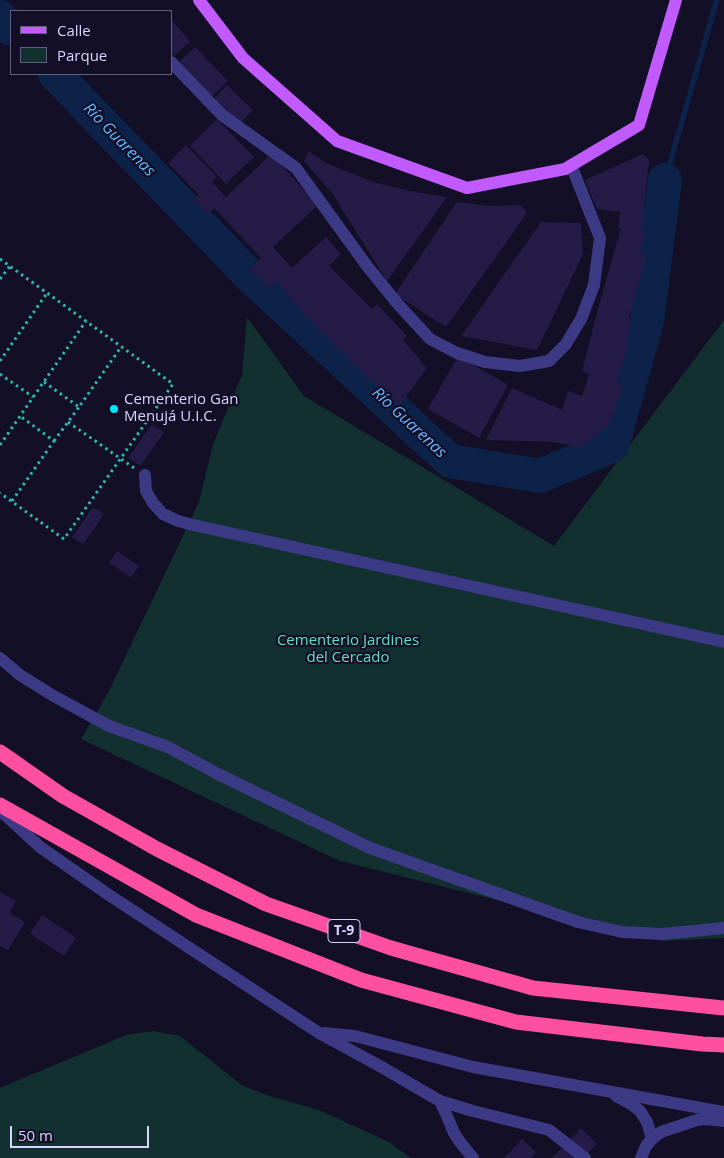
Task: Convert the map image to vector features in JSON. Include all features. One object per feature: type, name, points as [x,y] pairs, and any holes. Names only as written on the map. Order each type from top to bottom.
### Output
[{"type":"highway","name":"T-9","points":[[0,752],[63,796],[157,849],[266,904],[391,948],[533,988],[724,1008]]},
{"type":"highway","name":"T-9","points":[[0,805],[196,915],[361,980],[516,1022],[724,1045]]},
{"type":"main road","points":[[199,0],[243,58],[337,141],[467,188],[565,169],[639,125],[676,0]]},
{"type":"street","points":[[172,63],[222,115],[296,168],[367,266],[430,339],[457,353],[485,362],[520,366],[549,361],[566,344],[581,319],[594,285],[600,238],[571,165]]},
{"type":"street","points":[[145,475],[146,491],[153,503],[164,514],[178,521],[724,642]]},
{"type":"street","points":[[0,658],[20,675],[52,695],[109,726],[168,747],[218,774],[370,848],[578,922],[622,932],[662,934],[724,928]]},
{"type":"street","points":[[0,810],[40,847],[319,1033],[440,1102],[549,1130],[585,1158]]},
{"type":"street","points":[[319,1033],[355,1036],[474,1067],[724,1112]]},
{"type":"street","points":[[608,1091],[640,1111],[648,1122],[652,1139]]},
{"type":"street","points":[[440,1102],[454,1133],[473,1158]]},
{"type":"street","points":[[642,1158],[646,1146],[661,1132],[697,1120],[724,1121]]},
{"type":"path","points":[[0,259],[172,384],[64,539],[0,493]]},
{"type":"path","points":[[0,279],[10,266]]},
{"type":"path","points":[[0,361],[47,293]]},
{"type":"path","points":[[0,445],[86,322]]},
{"type":"path","points":[[12,501],[121,347]]},
{"type":"path","points":[[0,374],[33,397]]},
{"type":"path","points":[[44,382],[78,407]]},
{"type":"path","points":[[20,416],[54,441]]},
{"type":"path","points":[[68,422],[145,475]]},
{"type":"green space","name":"Cementerio Jardines del Cercado","points":[[247,317],[304,396],[554,546],[724,320],[724,938],[662,941],[340,861],[81,739],[108,693],[199,502],[213,444],[242,375]]},
{"type":"green space","points":[[153,1031],[180,1036],[243,1086],[269,1096],[319,1110],[389,1142],[411,1158],[0,1158],[0,1088],[126,1035]]},
{"type":"building","points":[[172,20],[190,42],[172,55]]},
{"type":"building","points":[[195,47],[228,81],[211,97],[178,63]]},
{"type":"building","points":[[227,85],[253,110],[238,125],[213,100]]},
{"type":"building","points":[[217,119],[254,157],[226,184],[190,146]]},
{"type":"building","points":[[186,145],[217,177],[212,182],[226,197],[271,154],[318,205],[273,247],[292,268],[326,237],[341,254],[329,266],[372,309],[377,304],[407,336],[403,340],[427,368],[399,407],[304,314],[277,282],[269,289],[250,269],[261,258],[214,208],[207,215],[193,200],[199,195],[168,163]]},
{"type":"building","points":[[309,151],[324,162],[373,182],[447,197],[387,281],[332,193],[304,161]]},
{"type":"building","points":[[643,154],[649,160],[642,232],[646,233],[640,251],[647,254],[629,318],[632,319],[626,342],[629,343],[616,383],[623,385],[607,427],[581,447],[553,442],[486,440],[512,388],[562,410],[568,391],[582,396],[589,374],[582,371],[621,228],[618,228],[620,212],[597,209],[585,180]]},
{"type":"building","points":[[457,202],[490,206],[521,205],[527,213],[446,327],[395,294]]},
{"type":"building","points":[[541,222],[581,223],[583,254],[537,350],[461,336]]},
{"type":"building","points":[[458,356],[508,385],[479,438],[428,409]]},
{"type":"building","points":[[152,424],[164,432],[140,466],[128,458]]},
{"type":"building","points":[[93,507],[104,514],[83,544],[72,537]]},
{"type":"building","points":[[117,551],[139,566],[131,578],[109,563]]},
{"type":"building","points":[[0,892],[16,901],[9,913],[25,922],[8,950],[0,946]]},
{"type":"building","points":[[42,915],[76,938],[64,956],[30,934]]},
{"type":"building","points":[[581,1128],[597,1144],[583,1158],[552,1158]]},
{"type":"building","points":[[522,1139],[536,1152],[531,1158],[504,1158]]},
{"type":"waterway","points":[[665,180],[717,0]]},
{"type":"waterway","name":"Río Guarenas","points":[[0,17],[10,28]]},
{"type":"waterway","name":"Río Guarenas","points":[[56,75],[249,275],[450,461],[540,476],[612,446],[647,322],[665,180]]},
{"type":"place","name":"Cementerio Gan Menujá U.I.C.","points":[[114,409]]}]
